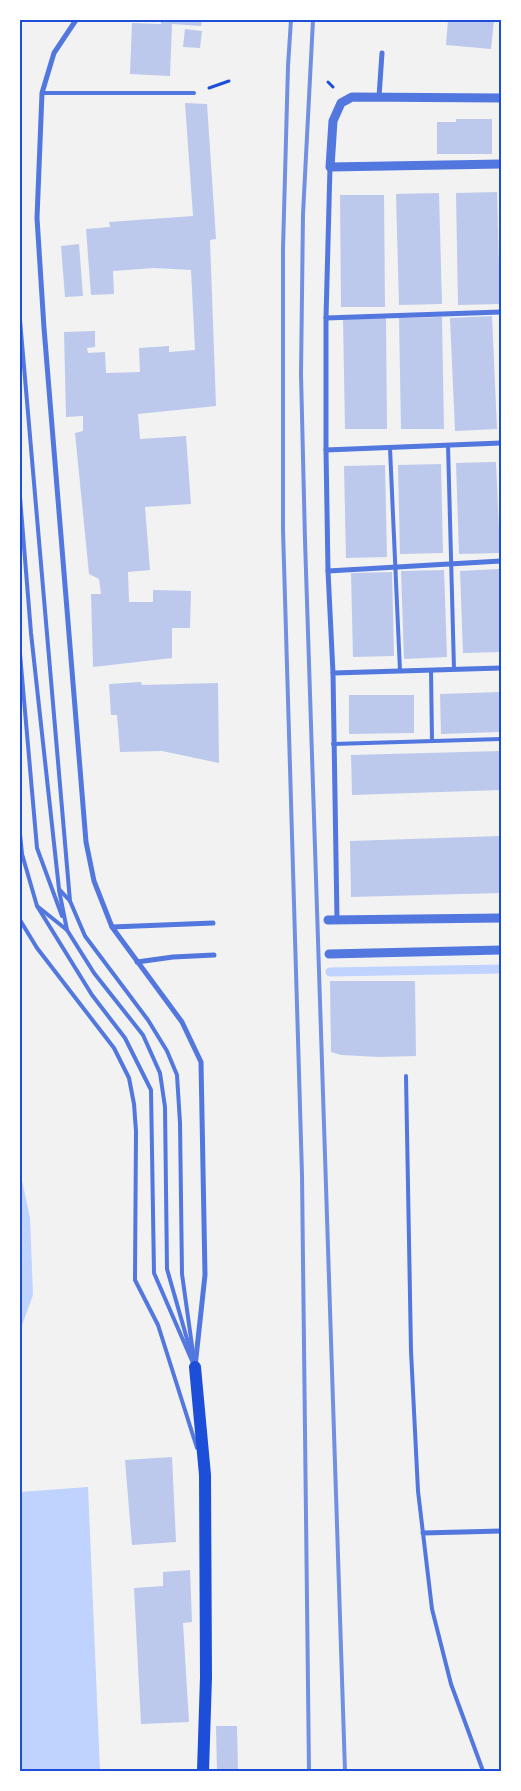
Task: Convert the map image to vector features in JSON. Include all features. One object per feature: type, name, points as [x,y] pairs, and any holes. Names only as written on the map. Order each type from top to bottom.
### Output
[{"type":"main road","points":[[195,1367],[205,1475],[206,1677],[203,1771]]},
{"type":"street","points":[[76,20],[54,53],[42,93],[37,218],[86,842],[94,881],[112,927],[182,1022],[202,1062],[205,1274],[195,1367]]},
{"type":"street","points":[[379,97],[382,53]]},
{"type":"street","points":[[501,98],[352,97],[341,103],[333,121],[326,318],[328,570],[333,673],[332,920],[501,918]]},
{"type":"street","points":[[330,167],[501,164]]},
{"type":"street","points":[[326,318],[501,312]]},
{"type":"street","points":[[326,450],[501,443]]},
{"type":"street","points":[[328,570],[501,561]]},
{"type":"street","points":[[333,673],[501,668]]},
{"type":"street","points":[[112,927],[213,924]]},
{"type":"street","points":[[329,954],[501,950]]},
{"type":"street","points":[[137,962],[173,957],[214,955]]},
{"type":"street","points":[[423,1533],[501,1531]]},
{"type":"lane","points":[[42,93],[194,93]]},
{"type":"lane","points":[[20,320],[70,901],[85,936],[148,1020],[167,1051],[177,1075],[180,1123],[182,1274],[195,1367]]},
{"type":"lane","points":[[448,445],[454,670]]},
{"type":"lane","points":[[390,448],[400,671]]},
{"type":"lane","points":[[20,497],[31,633],[59,889],[67,930]]},
{"type":"lane","points":[[20,654],[37,848],[67,930],[94,973],[143,1035],[160,1072],[165,1107],[167,1269],[195,1367]]},
{"type":"lane","points":[[431,670],[432,741]]},
{"type":"lane","points":[[333,744],[501,739]]},
{"type":"lane","points":[[20,834],[22,854],[37,906],[92,995],[125,1038],[151,1090],[154,1273],[195,1367]]},
{"type":"lane","points":[[59,889],[70,901]]},
{"type":"lane","points":[[37,906],[67,930]]},
{"type":"lane","points":[[20,920],[37,948],[114,1048],[129,1078],[134,1104],[136,1131],[135,1280],[158,1325],[205,1475]]},
{"type":"lane","points":[[406,1076],[411,1351],[415,1456],[423,1533],[432,1609],[451,1684],[483,1771]]},
{"type":"path","points":[[194,93],[229,81]]},
{"type":"water","points":[[20,1171],[30,1218],[33,1295],[20,1331]]},
{"type":"water","points":[[88,1487],[100,1771],[20,1771],[20,1492]]},
{"type":"building","points":[[161,20],[202,20],[201,26],[172,24],[170,76],[130,74],[132,23],[161,24]]},
{"type":"building","points":[[448,20],[494,20],[491,49],[446,45]]},
{"type":"building","points":[[185,29],[202,31],[200,48],[183,47]]},
{"type":"building","points":[[185,103],[207,104],[216,239],[210,240],[216,406],[138,414],[140,439],[186,436],[191,504],[145,507],[150,570],[128,572],[129,602],[153,602],[153,590],[191,591],[190,628],[172,628],[172,658],[93,667],[91,594],[101,594],[99,579],[89,574],[75,433],[83,431],[83,416],[66,417],[64,332],[95,331],[95,347],[87,348],[88,353],[105,352],[106,373],[140,372],[139,348],[169,346],[169,352],[195,350],[191,270],[154,268],[113,271],[114,294],[91,295],[86,229],[110,227],[109,222],[193,216]]},
{"type":"building","points":[[456,119],[492,119],[492,154],[437,154],[437,122],[456,122]]},
{"type":"building","points":[[497,192],[500,304],[458,305],[456,193]]},
{"type":"building","points":[[439,193],[442,304],[399,305],[396,194]]},
{"type":"building","points":[[340,195],[384,195],[385,307],[341,307]]},
{"type":"building","points":[[79,244],[83,296],[65,297],[61,246]]},
{"type":"building","points":[[492,316],[497,429],[455,431],[450,318]]},
{"type":"building","points":[[442,317],[444,429],[401,429],[399,318]]},
{"type":"building","points":[[386,318],[387,429],[345,429],[343,319]]},
{"type":"building","points":[[496,462],[500,553],[459,554],[456,463]]},
{"type":"building","points":[[441,464],[443,553],[400,554],[398,465]]},
{"type":"building","points":[[385,465],[387,557],[346,558],[344,466]]},
{"type":"building","points":[[499,569],[501,652],[463,653],[460,571]]},
{"type":"building","points":[[444,570],[447,657],[404,659],[401,571]]},
{"type":"building","points":[[392,572],[394,656],[353,657],[351,573]]},
{"type":"building","points":[[141,682],[142,685],[218,683],[219,763],[162,751],[120,752],[117,715],[111,715],[109,684]]},
{"type":"building","points":[[501,692],[501,732],[441,734],[440,694]]},
{"type":"building","points":[[349,695],[414,695],[414,733],[349,734]]},
{"type":"building","points":[[501,751],[501,790],[352,795],[351,755]]},
{"type":"building","points":[[501,836],[501,893],[351,897],[350,841]]},
{"type":"building","points":[[330,981],[415,981],[416,1056],[379,1057],[341,1055],[331,1052]]},
{"type":"building","points":[[172,1457],[176,1542],[132,1545],[125,1460]]},
{"type":"building","points":[[190,1570],[192,1622],[183,1623],[189,1722],[141,1724],[134,1588],[163,1586],[163,1572]]},
{"type":"building","points":[[216,1726],[237,1726],[238,1771],[217,1771]]},
{"type":"waterway","points":[[330,972],[501,969]]},
{"type":"railway","points":[[291,20],[283,249],[283,530],[302,1175],[309,1771]]},
{"type":"railway","points":[[313,20],[303,214],[301,374],[345,1771]]}]
